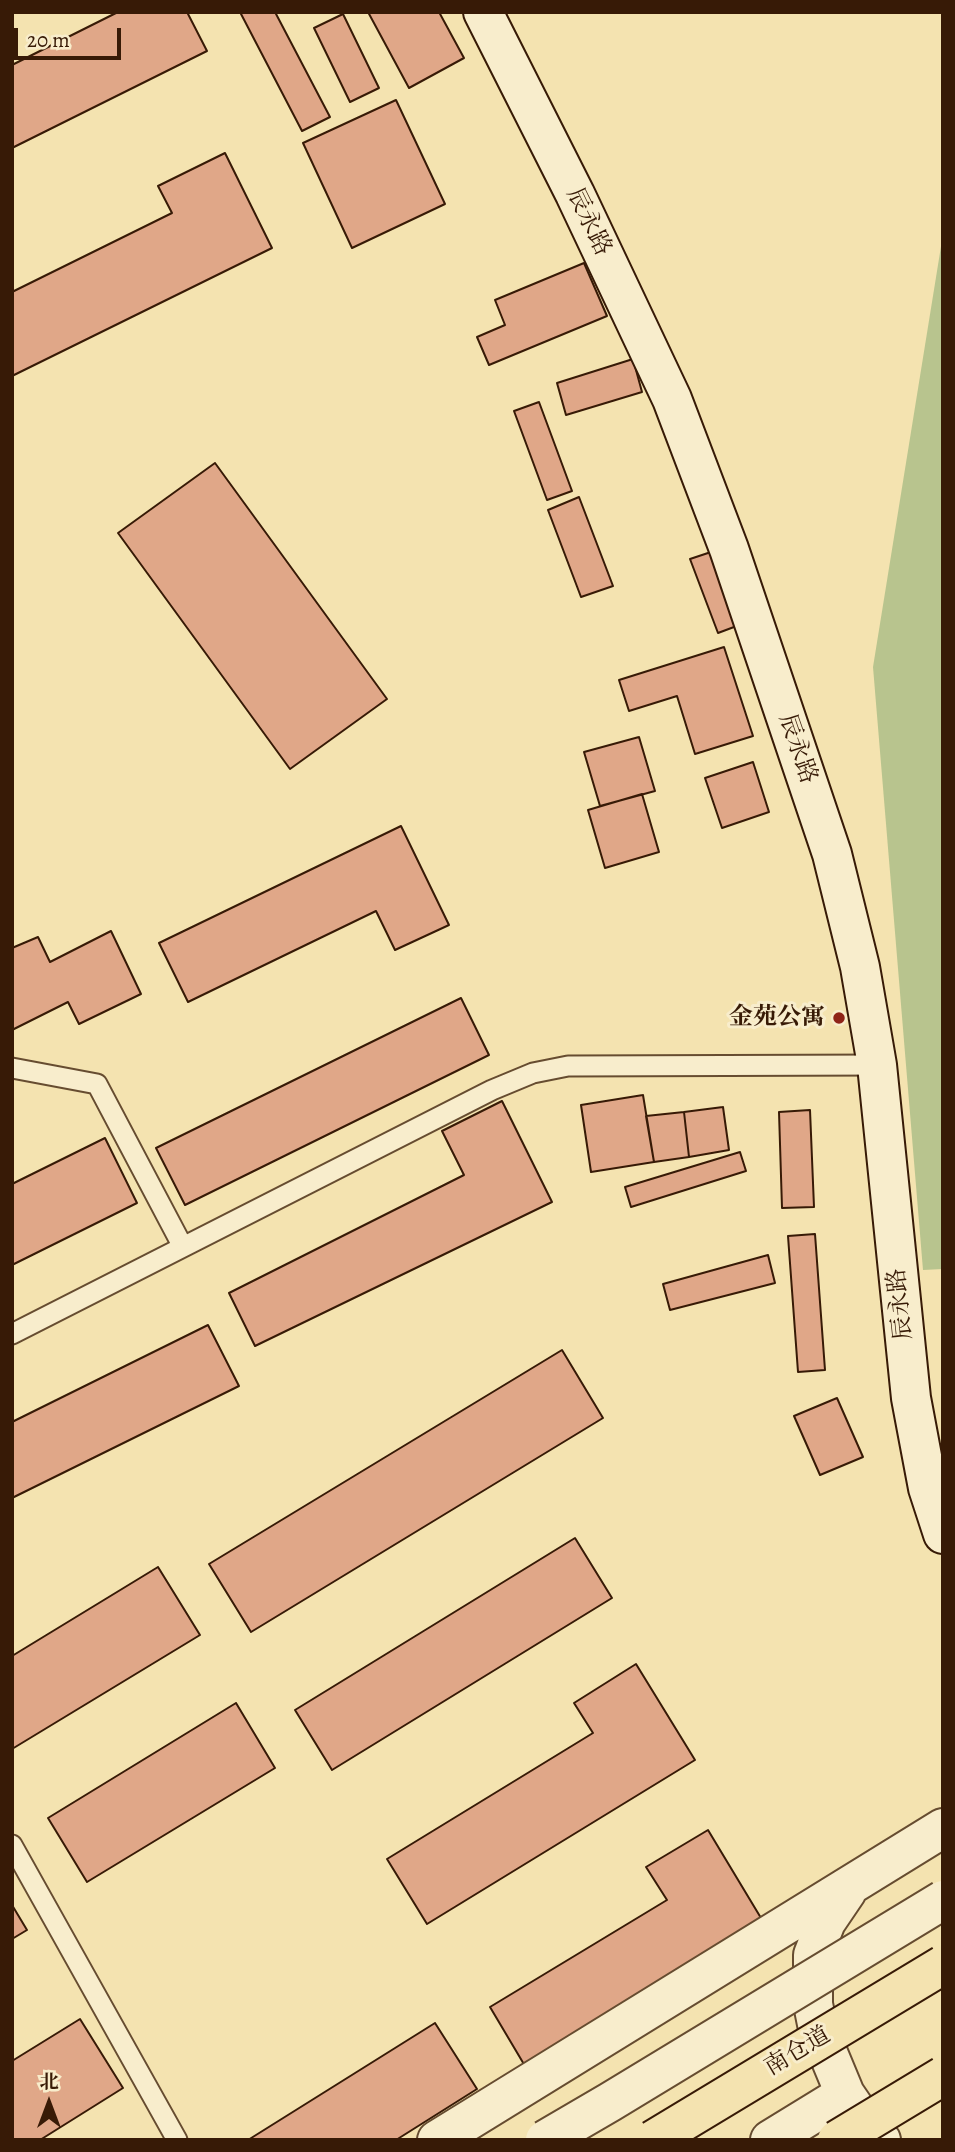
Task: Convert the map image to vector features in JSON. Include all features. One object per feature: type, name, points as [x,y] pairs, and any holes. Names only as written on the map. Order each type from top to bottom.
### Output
[{"type":"highway","name":"南仓道","points":[[653,2140],[943,1965]]},
{"type":"highway","points":[[837,2140],[943,2076]]},
{"type":"main road","name":"辰永路","points":[[483,12],[575,194],[672,399],[729,549],[832,854],[883,1065],[911,1398],[928,1488],[943,1534]]},
{"type":"main road","name":"辰永路","points":[[499,12],[587,188],[686,398],[763,604],[843,853],[871,968],[921,1404],[932,1463],[943,1501]]},
{"type":"main road","points":[[437,2140],[943,1828]]},
{"type":"main road","points":[[852,1884],[825,1922],[813,1955],[813,2004],[818,2029],[845,2094],[881,2140]]},
{"type":"main road","points":[[545,2140],[943,1900]]},
{"type":"main road","points":[[770,2140],[845,2094]]},
{"type":"lane","points":[[12,1334],[492,1090],[533,1073],[568,1066],[883,1065]]},
{"type":"lane","points":[[12,1068],[97,1084],[183,1247]]},
{"type":"lane","points":[[12,1845],[177,2140]]},
{"type":"green space","points":[[943,234],[943,1269],[923,1270],[873,667]]},
{"type":"building","points":[[118,12],[187,12],[207,51],[12,148],[12,65]]},
{"type":"building","points":[[240,12],[275,12],[330,117],[302,131]]},
{"type":"building","points":[[368,12],[439,12],[464,58],[409,88]]},
{"type":"building","points":[[343,14],[379,88],[350,102],[314,28]]},
{"type":"building","points":[[396,100],[445,204],[352,248],[303,143]]},
{"type":"building","points":[[225,153],[272,248],[12,376],[12,292],[172,213],[158,186]]},
{"type":"building","points":[[584,263],[607,316],[489,365],[477,337],[505,325],[495,300]]},
{"type":"building","points":[[633,359],[642,392],[566,415],[557,383]]},
{"type":"building","points":[[539,402],[572,491],[547,500],[514,411]]},
{"type":"building","points":[[215,463],[387,699],[290,769],[118,533]]},
{"type":"building","points":[[579,497],[613,586],[581,597],[548,510]]},
{"type":"building","points":[[714,551],[742,624],[718,633],[690,559]]},
{"type":"building","points":[[724,647],[753,736],[695,754],[677,696],[629,711],[619,680]]},
{"type":"building","points":[[639,737],[655,791],[600,806],[584,752]]},
{"type":"building","points":[[753,762],[769,812],[722,828],[705,778]]},
{"type":"building","points":[[642,794],[659,852],[605,868],[588,810]]},
{"type":"building","points":[[401,826],[449,925],[395,950],[376,911],[188,1002],[159,943]]},
{"type":"building","points":[[111,931],[141,994],[79,1024],[68,1002],[12,1030],[12,948],[38,937],[50,962]]},
{"type":"building","points":[[461,998],[489,1055],[185,1205],[156,1148]]},
{"type":"building","points":[[643,1095],[654,1162],[591,1172],[581,1105]]},
{"type":"building","points":[[502,1101],[552,1202],[255,1346],[229,1293],[464,1175],[442,1131]]},
{"type":"building","points":[[723,1107],[729,1150],[689,1157],[684,1112]]},
{"type":"building","points":[[810,1110],[814,1207],[782,1208],[779,1112]]},
{"type":"building","points":[[684,1112],[689,1157],[654,1162],[646,1116]]},
{"type":"building","points":[[105,1138],[137,1203],[12,1265],[12,1184]]},
{"type":"building","points":[[740,1152],[746,1171],[631,1207],[625,1187]]},
{"type":"building","points":[[815,1234],[825,1370],[798,1372],[788,1236]]},
{"type":"building","points":[[768,1255],[775,1283],[670,1310],[663,1284]]},
{"type":"building","points":[[208,1325],[239,1386],[12,1498],[12,1422]]},
{"type":"building","points":[[562,1350],[603,1418],[251,1632],[209,1564]]},
{"type":"building","points":[[837,1398],[863,1457],[820,1475],[794,1416]]},
{"type":"building","points":[[575,1538],[612,1598],[332,1770],[295,1710]]},
{"type":"building","points":[[158,1567],[200,1635],[12,1749],[12,1656]]},
{"type":"building","points":[[636,1664],[695,1760],[427,1924],[387,1859],[593,1733],[574,1703]]},
{"type":"building","points":[[236,1703],[275,1768],[87,1882],[48,1818]]},
{"type":"building","points":[[708,1830],[764,1923],[525,2066],[490,2007],[667,1900],[646,1867]]},
{"type":"building","points":[[12,1905],[27,1930],[12,1939]]},
{"type":"building","points":[[80,2019],[123,2088],[40,2140],[12,2140],[12,2061]]},
{"type":"building","points":[[435,2023],[477,2089],[396,2140],[248,2140]]},
{"type":"place","name":"金苑公寓","points":[[839,1018]]}]
